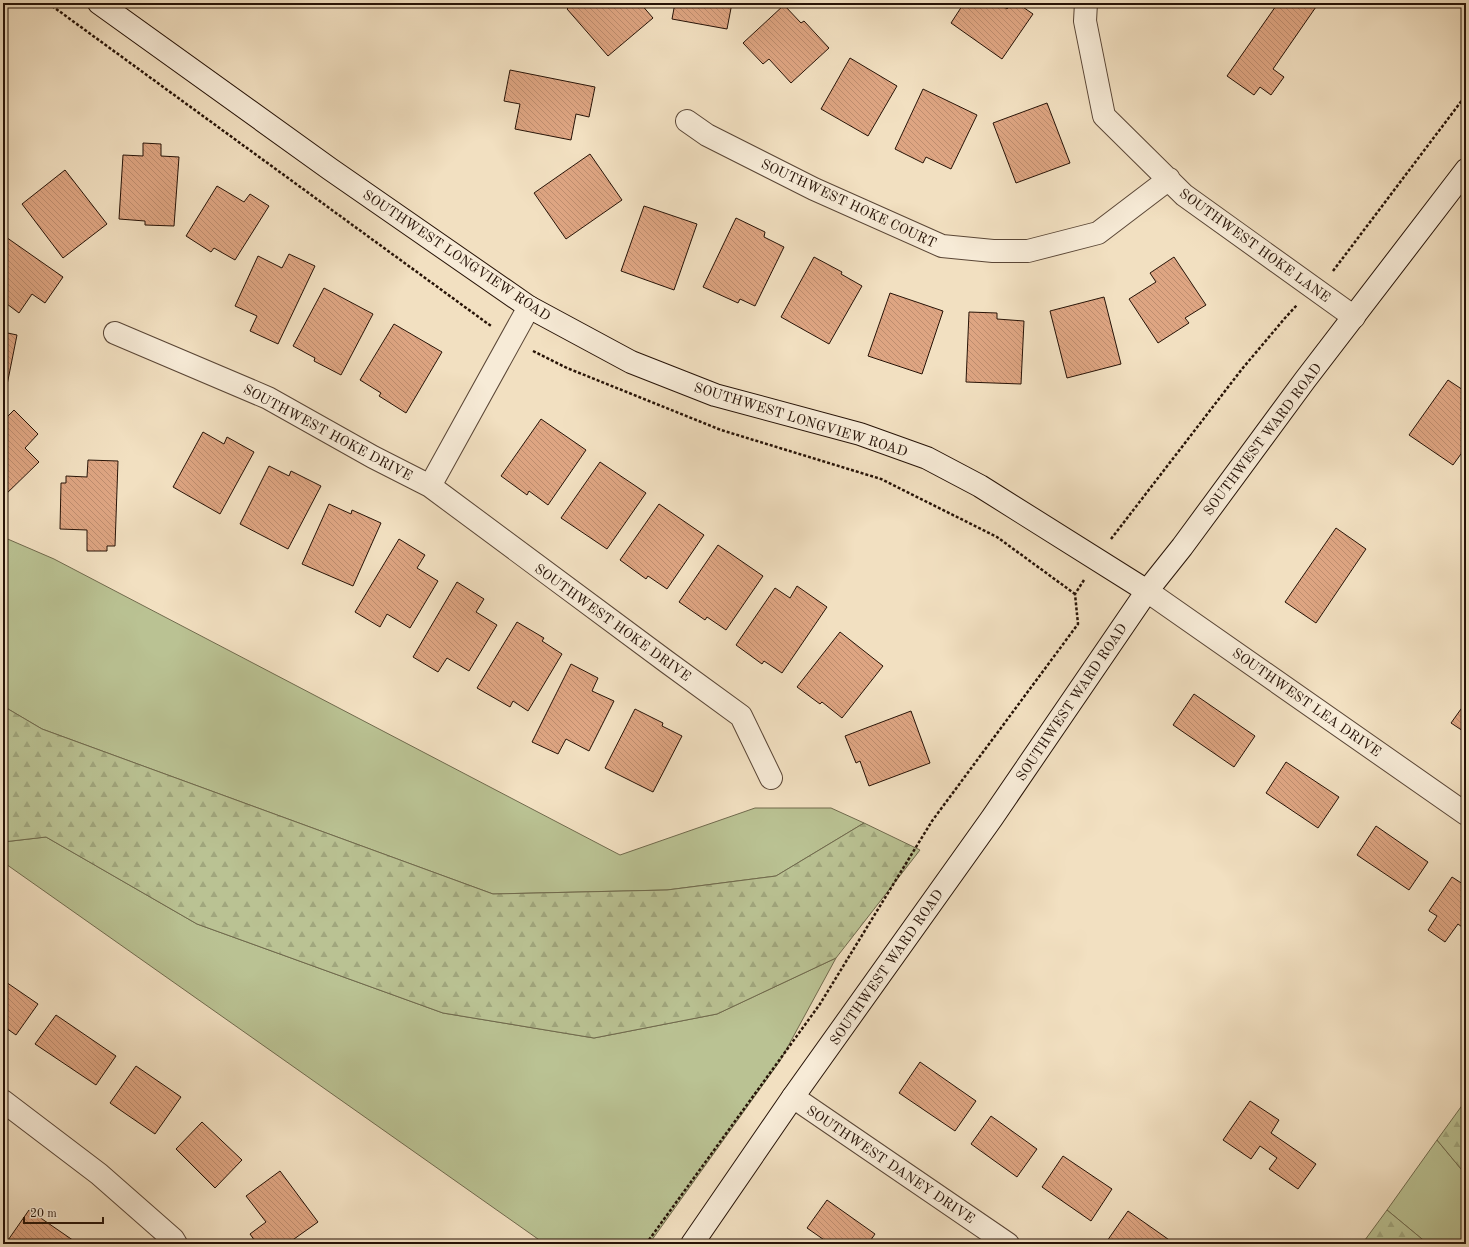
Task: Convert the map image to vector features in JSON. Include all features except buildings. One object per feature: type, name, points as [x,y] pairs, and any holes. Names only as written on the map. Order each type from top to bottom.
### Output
[{"type":"street","name":"SOUTHWEST LONGVIEW ROAD","points":[[99,3],[314,158],[529,307],[630,362],[716,395],[860,434],[927,458],[980,486],[1147,591]]},
{"type":"street","name":"SOUTHWEST HOKE LANE","points":[[1086,3],[1085,21],[1104,116],[1184,195],[1354,317]]},
{"type":"street","name":"SOUTHWEST HOKE COURT","points":[[687,121],[707,135],[814,189],[942,246],[993,251],[1028,251],[1098,233],[1169,179]]},
{"type":"street","name":"SOUTHWEST WARD ROAD","points":[[692,1244],[793,1097],[992,818],[1147,591],[1182,547],[1305,380],[1466,170]]},
{"type":"street","name":"SOUTHWEST HOKE DRIVE","points":[[430,486],[529,307]]},
{"type":"street","name":"SOUTHWEST HOKE DRIVE","points":[[115,333],[268,398],[373,457],[430,486],[660,658],[741,716],[771,778]]},
{"type":"street","name":"SOUTHWEST LEA DRIVE","points":[[1147,591],[1466,814]]},
{"type":"street","name":"SOUTHWEST DANEY DRIVE","points":[[793,1097],[1008,1244]]},
{"type":"street","points":[[3,1101],[99,1174],[173,1239],[176,1244]]},
{"type":"path","points":[[646,1244],[820,1004],[932,821],[1078,624],[1075,594],[1096,559],[1116,531],[1242,369],[1284,318],[1334,270],[1466,95]]},
{"type":"green space","points":[[3,537],[54,559],[620,855],[755,808],[831,808],[864,823],[776,876],[667,890],[493,894],[42,729],[3,706]]},
{"type":"green space","points":[[3,706],[42,729],[493,894],[667,890],[776,876],[864,823],[920,850],[836,958],[717,1014],[594,1038],[443,1013],[197,924],[46,837],[3,842]]},
{"type":"green space","points":[[46,837],[197,924],[443,1013],[594,1038],[717,1014],[836,958],[780,1061],[649,1244],[545,1244],[3,862],[3,842]]},
{"type":"green space","points":[[1466,1100],[1466,1175],[1437,1140]]},
{"type":"green space","points":[[1437,1140],[1466,1175],[1466,1244],[1428,1244],[1387,1210]]},
{"type":"green space","points":[[1387,1210],[1428,1244],[1362,1244]]}]
